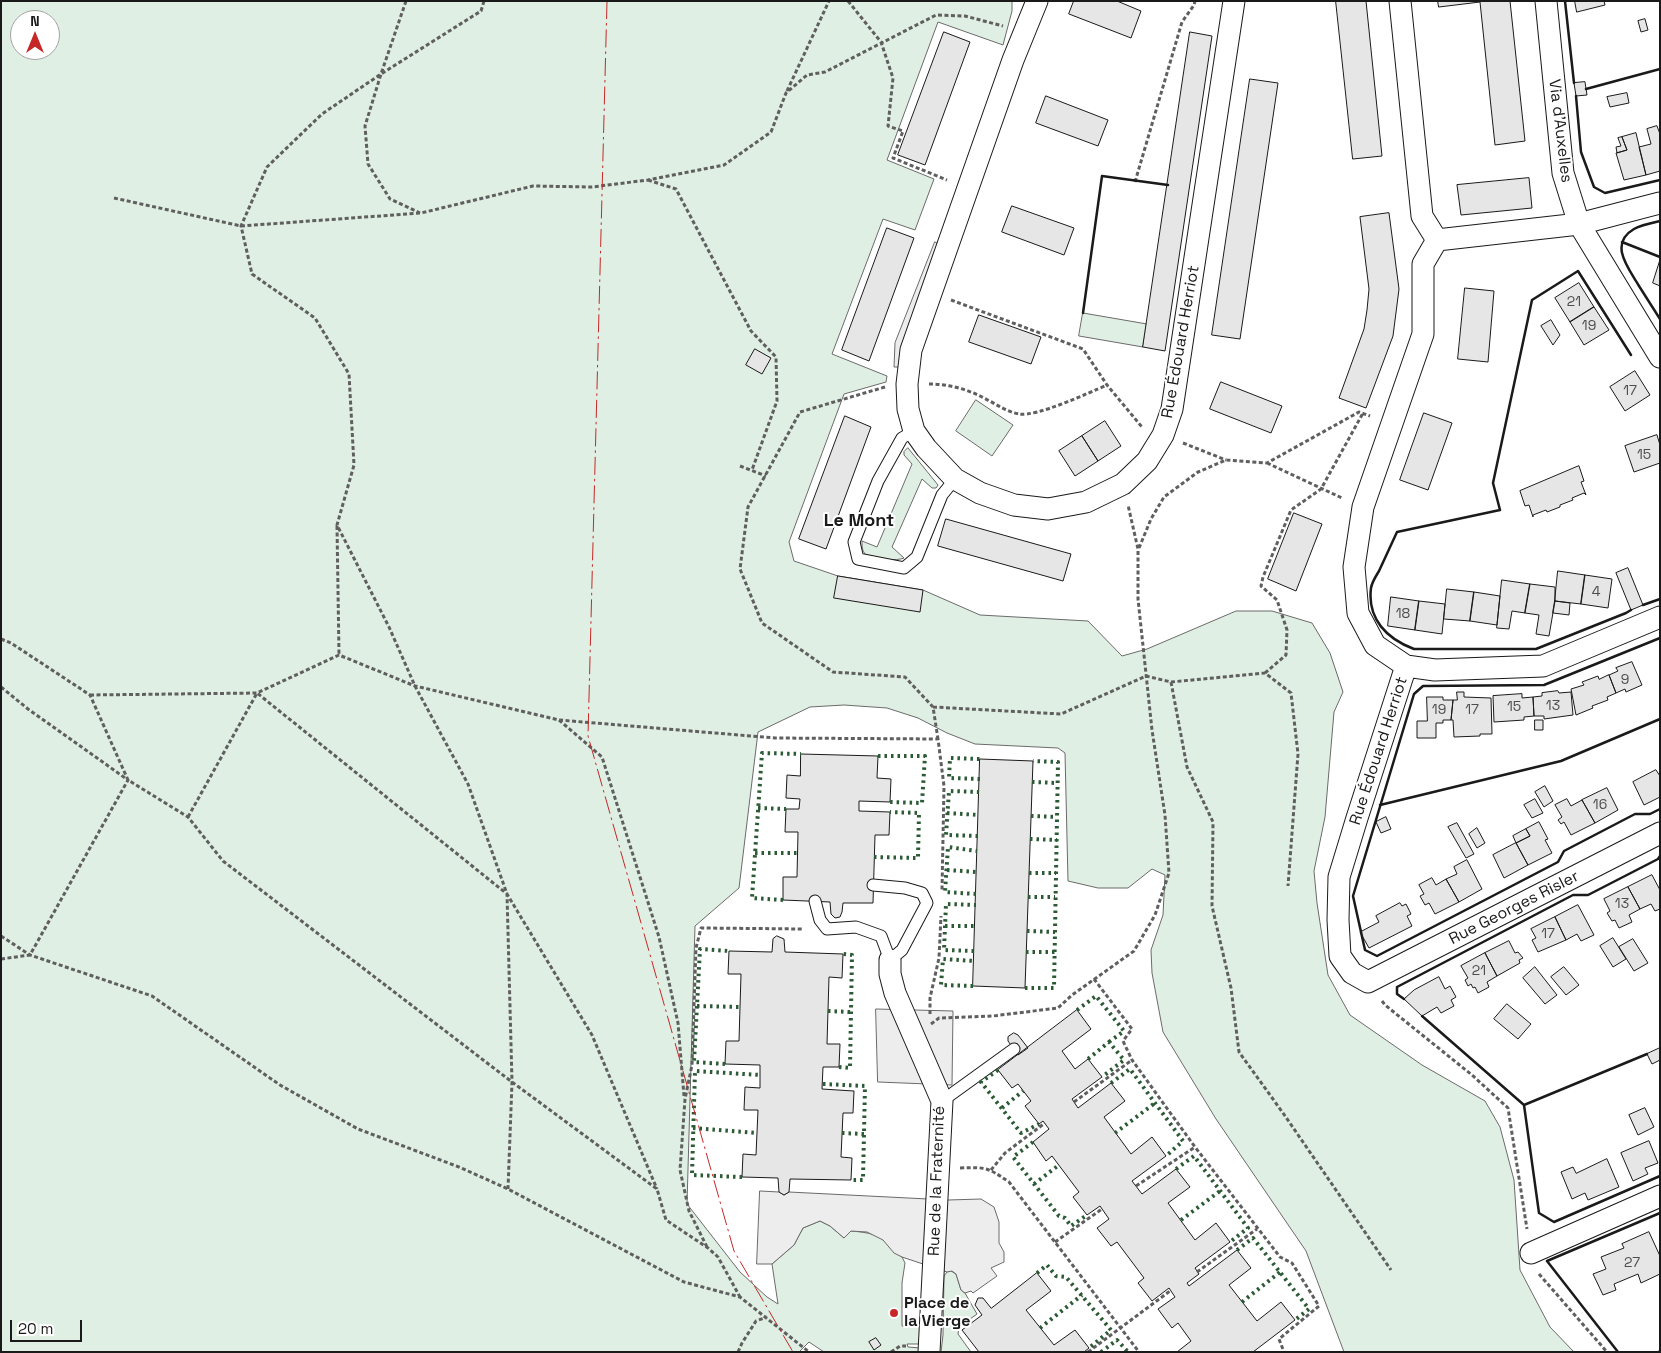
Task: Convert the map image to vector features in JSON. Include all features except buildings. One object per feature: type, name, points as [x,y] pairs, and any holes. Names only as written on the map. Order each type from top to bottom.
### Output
[{"type":"street","name":"Rue Édouard Herriot","points":[[1037,1],[1024,32],[911,350],[907,384],[908,409],[914,431],[926,448],[955,479],[980,493],[1014,505],[1048,509],[1086,502],[1123,484],[1148,461],[1163,435],[1172,409],[1234,1]]},
{"type":"street","points":[[1400,1],[1422,216],[1437,240],[1579,224],[1660,203]]},
{"type":"street","name":"Via d'Auxelles","points":[[1546,1],[1563,173],[1579,224],[1660,356]]},
{"type":"street","name":"Rue Édouard Herriot","points":[[1368,982],[1352,973],[1340,956],[1338,920],[1339,877],[1406,666],[1375,644],[1358,612],[1354,567],[1364,507],[1423,334],[1423,264],[1437,240]]},
{"type":"street","points":[[1406,666],[1435,670],[1542,666],[1660,617]]},
{"type":"street","name":"Rue Georges Risler","points":[[1368,982],[1660,833]]},
{"type":"street","name":"Rue de la Fraternité","points":[[890,960],[890,974],[895,993],[942,1101],[930,1352]]},
{"type":"street","points":[[1531,1252],[1660,1196]]},
{"type":"lane","points":[[914,431],[902,438],[878,481],[854,542],[858,560],[904,568],[917,557],[942,495],[955,479]]},
{"type":"lane","points":[[815,901],[820,920],[827,929],[856,927],[881,936],[890,960],[902,950],[927,903],[922,893],[905,888],[874,885]]},
{"type":"lane","points":[[942,1101],[1014,1049]]},
{"type":"path","points":[[406,1],[365,126],[368,164],[390,199],[421,214]]},
{"type":"path","points":[[339,656],[337,525],[354,465],[349,374],[315,318],[252,274],[241,226],[267,167],[322,114],[481,10],[484,1]]},
{"type":"path","points":[[114,198],[241,226],[421,214],[533,186],[592,187],[648,180],[724,165],[771,132],[786,93],[829,1]]},
{"type":"path","points":[[848,1],[880,42],[893,78],[888,126],[903,131],[893,158],[969,188]]},
{"type":"path","points":[[1135,182],[1182,22],[1195,1]]},
{"type":"path","points":[[786,93],[807,75],[825,72],[880,42],[936,15],[965,16],[1024,32]]},
{"type":"path","points":[[648,180],[676,189],[751,331],[776,357],[776,402],[752,470]]},
{"type":"path","points":[[933,292],[1083,349],[1107,385],[1044,411],[1020,415],[1005,410],[983,397],[962,388],[932,384],[907,384],[884,387],[800,412],[748,507],[740,569],[762,623],[834,672],[905,676],[933,707],[944,786]]},
{"type":"path","points":[[1267,463],[1359,412],[1393,424]]},
{"type":"path","points":[[933,707],[1061,714],[1146,676],[1171,682],[1265,673],[1286,655],[1287,630],[1277,600],[1261,586],[1263,577],[1291,510],[1321,489],[1363,413]]},
{"type":"path","points":[[1138,549],[1151,519],[1164,497],[1198,472],[1226,460],[1267,463],[1364,507]]},
{"type":"path","points":[[740,466],[766,476]]},
{"type":"path","points":[[914,1035],[939,1018],[993,1016],[1058,1008],[1072,994],[1134,951],[1155,915],[1169,873],[1165,816],[1152,730],[1138,599],[1138,549],[1123,484]]},
{"type":"path","points":[[337,525],[389,627],[415,686],[468,784],[507,894],[592,1035],[658,1188],[666,1220],[708,1248],[718,1257],[740,1297]]},
{"type":"path","points":[[1,639],[11,643],[90,695],[128,780]]},
{"type":"path","points":[[90,695],[257,693],[339,656],[415,686],[559,720],[775,738],[938,739]]},
{"type":"path","points":[[1265,673],[1291,693],[1298,754],[1288,886]]},
{"type":"path","points":[[1171,682],[1188,767],[1213,822],[1212,906],[1231,988],[1239,1052],[1391,1270]]},
{"type":"path","points":[[1,687],[28,709],[128,780],[188,817],[223,861],[512,1082],[658,1188]]},
{"type":"path","points":[[188,817],[257,693]]},
{"type":"path","points":[[257,693],[507,894],[512,1082],[508,1188]]},
{"type":"path","points":[[559,720],[602,757],[659,937],[678,1023],[684,1099],[680,1170],[689,1211],[708,1248]]},
{"type":"path","points":[[30,955],[128,780]]},
{"type":"path","points":[[684,1099],[692,1065],[696,948],[701,928],[827,929]]},
{"type":"path","points":[[1,936],[30,955],[152,996],[280,1085],[358,1129],[459,1167],[508,1188],[684,1282],[740,1297],[809,1352]]},
{"type":"path","points":[[1,959],[30,955]]},
{"type":"path","points":[[1094,979],[1132,1028],[1123,1042],[1132,1060],[1257,1229],[1280,1257],[1292,1263],[1319,1306],[1279,1339],[1284,1352]]},
{"type":"path","points":[[1368,982],[1385,1006],[1472,1075],[1508,1108],[1531,1252],[1538,1272],[1607,1352]]},
{"type":"path","points":[[1074,1102],[1132,1060]]},
{"type":"path","points":[[991,1170],[1005,1153],[1045,1123]]},
{"type":"path","points":[[1136,1186],[1195,1147]]},
{"type":"path","points":[[940,1168],[983,1167],[1009,1182],[1138,1352]]},
{"type":"path","points":[[1055,1242],[1102,1209]]},
{"type":"path","points":[[1197,1272],[1257,1229]]},
{"type":"path","points":[[1088,1352],[1170,1291]]},
{"type":"path","points":[[738,1352],[756,1321],[767,1317]]},
{"type":"path","points":[[891,1352],[900,1346],[906,1346]]},
{"type":"green space","points":[[1,1],[1012,1],[1012,11],[1003,45],[938,22],[887,160],[934,179],[915,230],[883,219],[832,354],[887,376],[886,382],[844,394],[789,542],[794,561],[838,576],[923,590],[980,615],[1088,621],[1122,656],[1147,649],[1236,611],[1272,611],[1312,623],[1330,653],[1343,692],[1334,712],[1325,817],[1314,871],[1328,975],[1350,1015],[1422,1065],[1485,1101],[1500,1127],[1514,1180],[1520,1270],[1550,1327],[1574,1352],[1344,1352],[1306,1251],[1216,1119],[1163,1032],[1152,973],[1151,950],[1163,915],[1165,875],[1152,869],[1128,888],[1098,888],[1068,881],[1065,753],[1058,748],[975,744],[947,733],[918,718],[887,708],[844,705],[810,707],[758,732],[739,888],[695,926],[687,1204],[740,1272],[767,1297],[778,1304],[772,1264],[794,1245],[803,1228],[820,1221],[830,1226],[844,1238],[851,1231],[877,1236],[902,1257],[905,1263],[902,1283],[902,1326],[921,1327],[920,1344],[907,1344],[908,1347],[920,1348],[920,1352],[824,1352],[809,1342],[799,1352],[1,1352]]},
{"type":"green space","points":[[1083,313],[1147,324],[1143,347],[1079,336]]},
{"type":"green space","points":[[976,400],[1013,425],[992,456],[956,431]]},
{"type":"green space","points":[[908,448],[938,485],[936,488],[932,488],[922,479],[892,547],[904,558],[892,560],[871,557],[863,552],[862,541],[877,547],[912,464],[904,455]]},
{"type":"green space","points":[[951,1271],[956,1274],[961,1290],[965,1293],[977,1314],[959,1327],[958,1334],[971,1352],[941,1352],[944,1276],[947,1272]]},
{"type":"shaded area","points":[[935,242],[941,245],[901,367],[894,367],[895,343]]},
{"type":"shaded area","points":[[876,1009],[953,1011],[952,1085],[878,1082]]},
{"type":"shaded area","points":[[760,1191],[779,1192],[784,1195],[789,1192],[948,1200],[981,1199],[994,1207],[999,1222],[999,1243],[1004,1252],[1004,1262],[991,1268],[997,1276],[973,1293],[971,1291],[965,1293],[961,1290],[956,1274],[952,1271],[947,1272],[902,1257],[894,1253],[883,1240],[867,1232],[851,1231],[844,1238],[830,1226],[820,1221],[803,1228],[794,1245],[772,1264],[757,1264]]},
{"type":"hedge","points":[[783,900],[752,898],[762,753],[801,754]]},
{"type":"hedge","points":[[878,756],[925,756],[922,803],[890,802]]},
{"type":"hedge","points":[[980,759],[950,758],[949,778],[980,779]]},
{"type":"hedge","points":[[1025,988],[1054,988],[1058,762],[1033,761]]},
{"type":"hedge","points":[[1032,782],[1057,783]]},
{"type":"hedge","points":[[978,836],[946,835],[949,791],[979,792]]},
{"type":"hedge","points":[[758,808],[786,809]]},
{"type":"hedge","points":[[874,857],[918,858],[919,813],[890,812]]},
{"type":"hedge","points":[[947,813],[979,815]]},
{"type":"hedge","points":[[1031,816],[1057,817]]},
{"type":"hedge","points":[[1030,839],[1057,840]]},
{"type":"hedge","points":[[976,894],[945,892],[948,847],[977,851]]},
{"type":"hedge","points":[[755,853],[798,853]]},
{"type":"hedge","points":[[947,870],[977,872]]},
{"type":"hedge","points":[[1029,873],[1056,873]]},
{"type":"hedge","points":[[1028,897],[1055,897]]},
{"type":"hedge","points":[[974,951],[944,950],[946,904],[976,905]]},
{"type":"hedge","points":[[945,926],[975,926]]},
{"type":"hedge","points":[[1027,931],[1055,932]]},
{"type":"hedge","points":[[725,1064],[694,1062],[700,949],[729,951]]},
{"type":"hedge","points":[[1026,952],[1055,952]]},
{"type":"hedge","points":[[839,1067],[850,1068],[852,955],[843,954]]},
{"type":"hedge","points":[[973,986],[941,985],[943,959],[974,961]]},
{"type":"hedge","points":[[1077,1010],[1096,996],[1124,1031],[1109,1042]]},
{"type":"hedge","points":[[697,1006],[740,1007]]},
{"type":"hedge","points":[[828,1011],[850,1012]]},
{"type":"hedge","points":[[1088,1059],[1109,1042],[1124,1060],[1102,1077]]},
{"type":"hedge","points":[[1111,1083],[1130,1069],[1183,1141],[1166,1156]]},
{"type":"hedge","points":[[998,1070],[981,1082],[1021,1133],[1039,1124]]},
{"type":"hedge","points":[[742,1177],[692,1175],[695,1071],[760,1075]]},
{"type":"hedge","points":[[823,1084],[865,1086],[863,1180],[851,1180]]},
{"type":"hedge","points":[[1002,1108],[1023,1091]]},
{"type":"hedge","points":[[1115,1133],[1155,1103]]},
{"type":"hedge","points":[[693,1128],[757,1133]]},
{"type":"hedge","points":[[842,1133],[864,1134]]},
{"type":"hedge","points":[[1033,1142],[1013,1157],[1059,1216],[1065,1218],[1071,1226],[1087,1215]]},
{"type":"hedge","points":[[1176,1169],[1194,1156],[1248,1228],[1230,1242]]},
{"type":"hedge","points":[[1034,1184],[1059,1165]]},
{"type":"hedge","points":[[1181,1220],[1220,1191]]},
{"type":"hedge","points":[[1237,1250],[1253,1238],[1309,1309],[1295,1320]]},
{"type":"hedge","points":[[1037,1273],[1047,1265],[1056,1276],[1066,1277],[1111,1330],[1089,1348]]},
{"type":"hedge","points":[[1242,1302],[1280,1272]]},
{"type":"hedge","points":[[1040,1328],[1082,1295]]},
{"type":"hedge","points":[[1101,1352],[1117,1340],[1128,1352]]},
{"type":"wall","points":[[1565,1],[1574,83]]},
{"type":"wall","points":[[1586,89],[1660,69]]},
{"type":"wall","points":[[1576,96],[1581,152],[1594,187],[1605,193],[1660,180]]},
{"type":"wall","points":[[1083,313],[1102,176],[1168,185]]},
{"type":"wall","points":[[1660,221],[1634,229],[1626,235],[1622,242],[1623,257],[1626,264],[1660,319]]},
{"type":"wall","points":[[1622,242],[1660,257]]},
{"type":"wall","points":[[1631,355],[1578,271],[1532,300],[1493,483],[1500,510],[1397,532],[1371,588],[1372,609],[1381,626],[1395,640],[1414,649],[1536,649],[1631,610]]},
{"type":"wall","points":[[1643,605],[1660,599]]},
{"type":"wall","points":[[1660,638],[1544,685],[1423,686],[1414,694],[1353,896],[1365,950],[1377,956],[1558,862],[1564,851],[1635,814],[1650,814],[1660,809]]},
{"type":"wall","points":[[1380,805],[1561,761],[1660,719]]},
{"type":"wall","points":[[1404,999],[1397,994],[1397,987],[1573,895],[1588,895],[1658,859],[1660,856]]},
{"type":"wall","points":[[1422,1016],[1524,1105]]},
{"type":"wall","points":[[1647,1054],[1524,1105],[1539,1213],[1554,1222],[1660,1176]]},
{"type":"wall","points":[[1618,1352],[1547,1261],[1660,1213]]},
{"type":"power","points":[[607,1],[588,736],[734,1251],[793,1352]]},
{"type":"place","name":"Place de la Vierge","points":[[894,1313]]},
{"type":"district","name":"Le Mont","points":[[859,521]]}]
